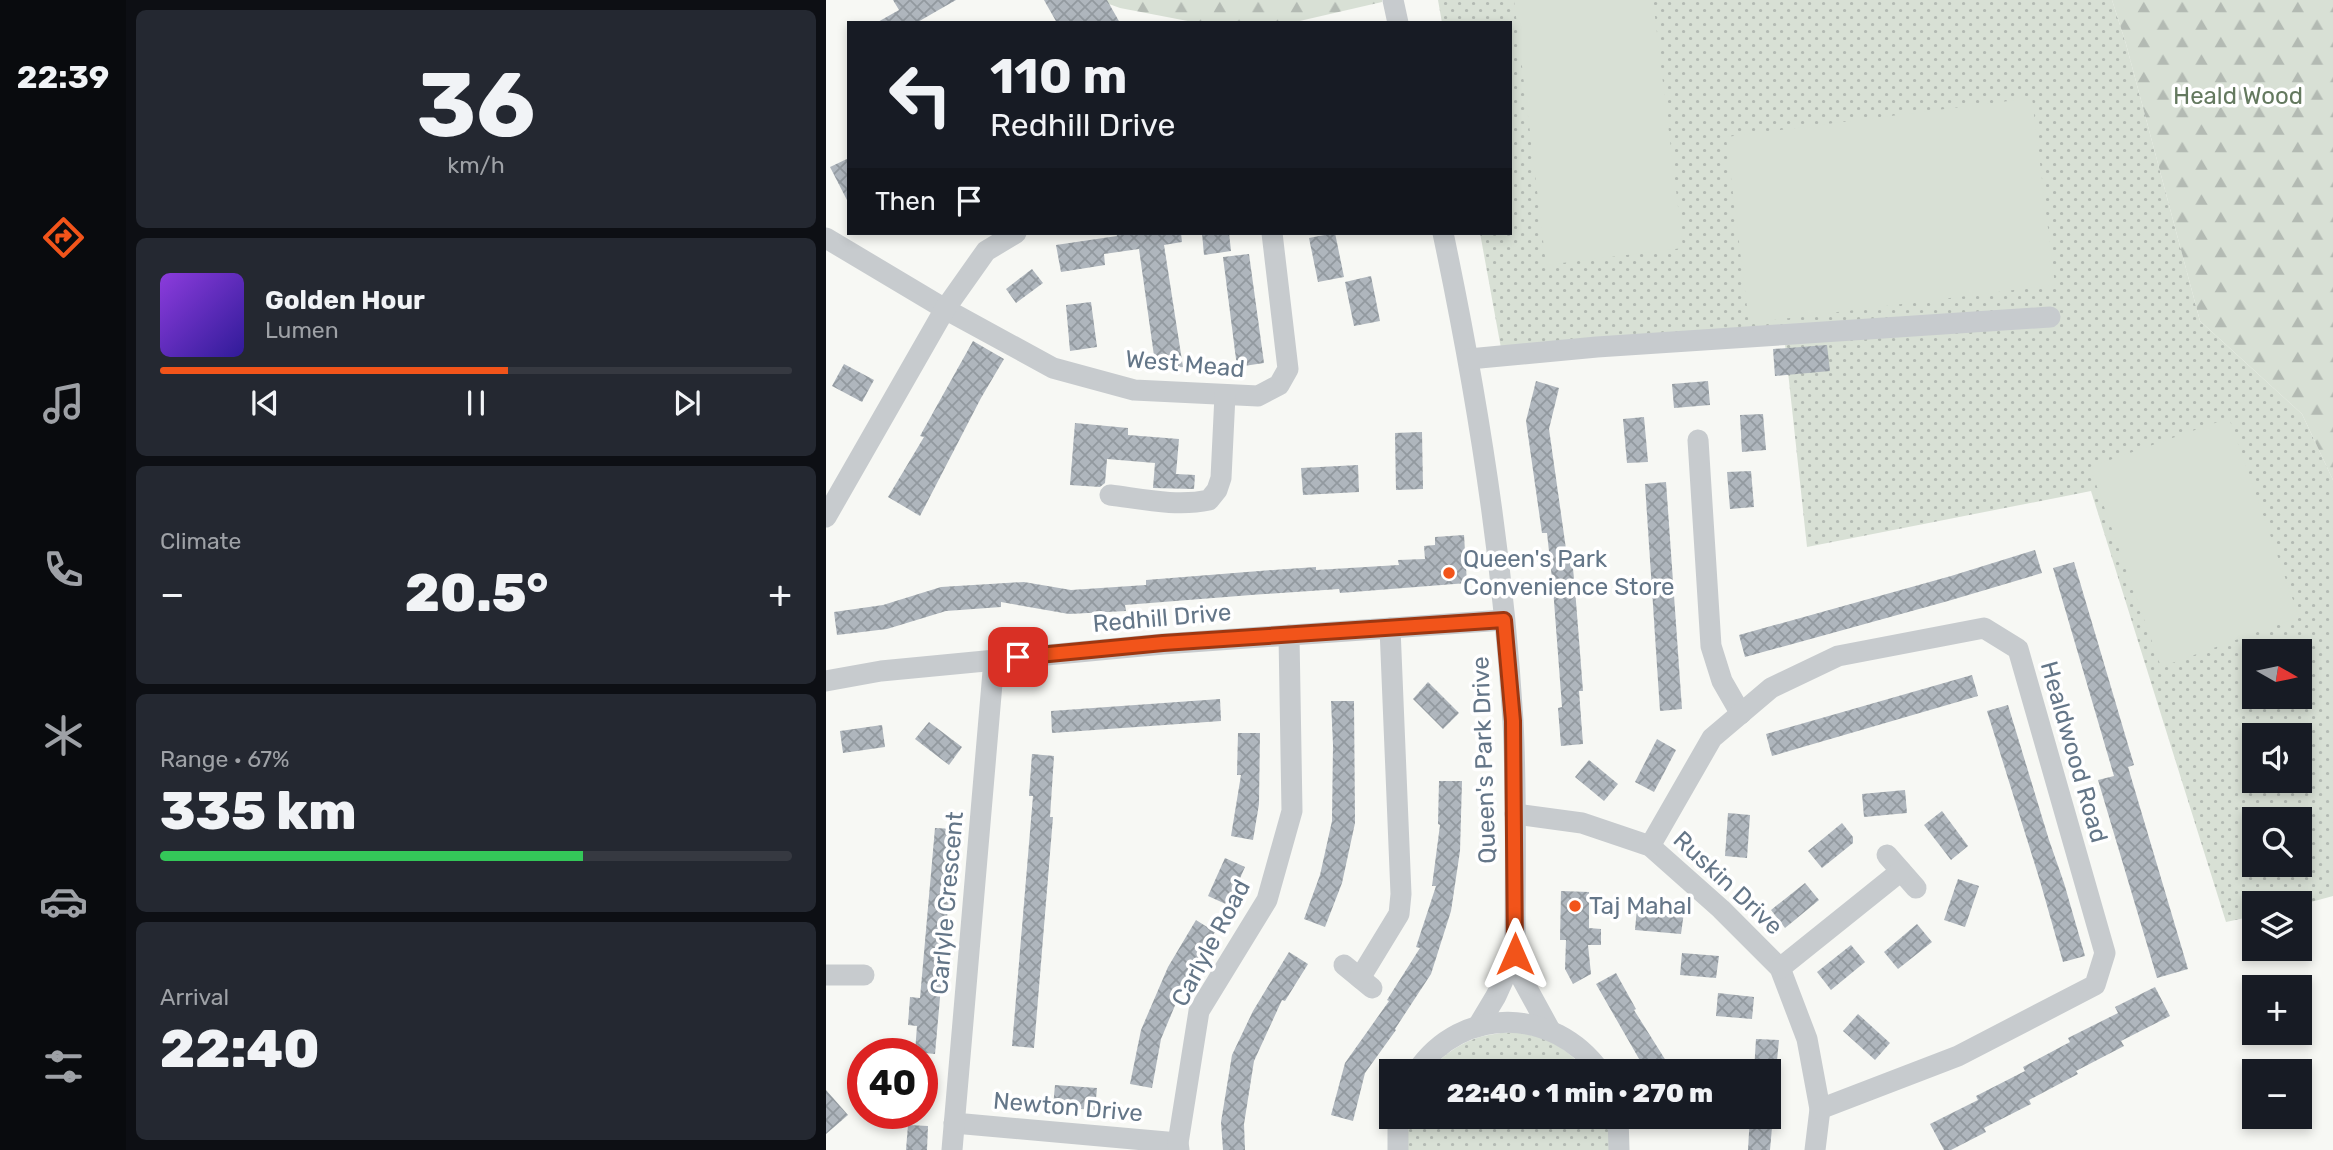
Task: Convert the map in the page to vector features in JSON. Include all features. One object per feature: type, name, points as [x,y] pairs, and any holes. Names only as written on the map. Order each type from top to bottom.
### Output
[{"type":"street","points":[[1393,0],[1398,21]]},
{"type":"street","points":[[826,517],[946,309],[985,251],[1013,235]]},
{"type":"street","name":"West Mead","points":[[826,237],[946,309],[1053,368],[1134,390],[1258,396],[1279,385],[1288,369],[1272,235]]},
{"type":"street","name":"Queen's Park Drive","points":[[1443,235],[1469,359],[1491,494],[1504,620],[1513,721],[1515,954],[1526,989],[1550,1030]]},
{"type":"street","points":[[1469,359],[1597,347],[2050,317]]},
{"type":"street","points":[[1110,495],[1176,503],[1209,500],[1217,490],[1221,478],[1225,395]]},
{"type":"street","points":[[1698,440],[1711,646],[1722,681],[1741,714]]},
{"type":"street","name":"Redhill Drive","points":[[826,681],[881,671],[1163,643],[1504,620]]},
{"type":"street","points":[[1359,977],[1399,914],[1401,894],[1390,628]]},
{"type":"street","name":"Healdwood Road","points":[[1650,846],[1712,738],[1771,688],[1838,656],[1984,628],[2018,649],[2105,953],[2095,985],[1958,1056],[1820,1109]]},
{"type":"street","name":"Carlyle Road","points":[[1178,1146],[1199,1011],[1267,900],[1292,811],[1289,635]]},
{"type":"street","name":"Carlyle Crescent","points":[[952,1150],[994,660]]},
{"type":"street","name":"Ruskin Drive","points":[[1515,814],[1582,823],[1650,846],[1721,909],[1780,968],[1807,1039],[1820,1109],[1815,1150]]},
{"type":"street","name":"Ruskin Drive","points":[[1780,968],[1894,863],[1916,888]]},
{"type":"street","name":"Queen's Park Drive","points":[[1478,1026],[1496,996],[1515,954]]},
{"type":"street","points":[[826,975],[864,975]]},
{"type":"street","name":"Queen's Park Drive","points":[[1425,1059],[1454,1035],[1478,1026],[1502,1022],[1527,1023],[1550,1030],[1572,1042],[1592,1059]]},
{"type":"street","name":"Newton Drive","points":[[954,1123],[1178,1146]]},
{"type":"street","points":[[1398,1129],[1398,1150]]},
{"type":"street","points":[[1618,1129],[1619,1150]]},
{"type":"green space","points":[[1098,0],[1382,0],[1300,21],[1188,21],[1120,8]]},
{"type":"green space","points":[[1438,0],[2112,0],[2200,321],[2302,414],[2333,480],[2333,896],[2312,902],[2312,891],[2242,891],[2242,919],[2226,922],[2091,491],[1807,547],[1784,335],[1503,359],[1480,235],[1512,235],[1512,21],[1442,21]]},
{"type":"green space","points":[[1514,0],[1653,0],[1683,248],[1546,265]]},
{"type":"green space","name":"Heald Wood","points":[[2112,0],[2333,0],[2333,480],[2302,414],[2200,321]]},
{"type":"green space","points":[[2032,98],[2055,285],[1749,323],[1726,137]]},
{"type":"green space","points":[[2229,418],[2299,617],[2161,667],[2090,467]]},
{"type":"green space","points":[[1515,1032],[1538,1037],[1555,1044],[1574,1059],[1441,1059],[1457,1047],[1488,1035]]},
{"type":"green space","points":[[1406,1129],[1609,1129],[1609,1150],[1408,1150]]},
{"type":"building","points":[[893,0],[956,0],[919,21],[880,21],[899,10]]},
{"type":"building","points":[[1044,0],[1107,0],[1119,21],[1056,21]]},
{"type":"building","points":[[847,159],[847,200],[830,167]]},
{"type":"building","points":[[1181,235],[1182,242],[1164,245],[1183,367],[1156,370],[1139,249],[1104,254],[1105,265],[1061,272],[1056,245],[1117,236]]},
{"type":"building","points":[[1202,235],[1229,235],[1231,251],[1204,255]]},
{"type":"building","points":[[1335,235],[1344,277],[1318,282],[1309,238]]},
{"type":"building","points":[[1249,254],[1264,363],[1237,367],[1223,257]]},
{"type":"building","points":[[1032,269],[1043,283],[1016,303],[1006,289]]},
{"type":"building","points":[[1371,276],[1380,321],[1354,326],[1345,282]]},
{"type":"building","points":[[1091,302],[1097,347],[1070,351],[1066,305]]},
{"type":"building","points":[[973,341],[1004,359],[920,516],[888,497],[924,437],[920,436]]},
{"type":"building","points":[[1827,345],[1830,371],[1775,376],[1773,349]]},
{"type":"building","points":[[844,364],[874,380],[862,402],[832,386]]},
{"type":"building","points":[[1536,381],[1559,388],[1549,429],[1566,549],[1571,548],[1583,691],[1579,691],[1583,744],[1561,746],[1558,708],[1562,707],[1553,588],[1547,533],[1542,533],[1526,421]]},
{"type":"building","points":[[1708,381],[1710,405],[1674,408],[1672,384]]},
{"type":"building","points":[[1763,414],[1766,450],[1742,452],[1740,415]]},
{"type":"building","points":[[1644,417],[1648,462],[1627,463],[1623,419]]},
{"type":"building","points":[[1075,423],[1128,428],[1128,435],[1179,439],[1176,474],[1195,475],[1194,489],[1153,488],[1155,463],[1107,459],[1105,483],[1100,487],[1070,485]]},
{"type":"building","points":[[1422,432],[1423,489],[1396,490],[1395,433]]},
{"type":"building","points":[[1358,465],[1359,492],[1303,495],[1301,468]]},
{"type":"building","points":[[1751,471],[1754,507],[1730,509],[1727,472]]},
{"type":"building","points":[[1666,482],[1682,709],[1660,711],[1645,484]]},
{"type":"building","points":[[1464,535],[1467,583],[1340,593],[1339,589],[1251,595],[1125,605],[1126,611],[1069,614],[1001,602],[1001,607],[946,611],[887,629],[837,635],[834,612],[883,605],[941,587],[1024,582],[1071,590],[1146,585],[1146,580],[1273,570],[1399,565],[1398,560],[1425,559],[1424,546],[1435,545],[1435,537]]},
{"type":"building","points":[[2035,550],[2042,573],[1745,657],[1739,635]]},
{"type":"building","points":[[2074,562],[2134,765],[2128,767],[2188,969],[2157,978],[2098,780],[2114,776],[2053,568]]},
{"type":"building","points":[[1972,675],[1978,696],[1772,756],[1766,734]]},
{"type":"building","points":[[1428,682],[1459,713],[1443,729],[1413,699]]},
{"type":"building","points":[[1220,699],[1221,721],[1052,733],[1051,711]]},
{"type":"building","points":[[1331,701],[1354,701],[1355,823],[1342,883],[1325,927],[1304,919],[1320,875],[1332,821]]},
{"type":"building","points":[[2008,705],[2085,956],[2063,962],[1987,711]]},
{"type":"building","points":[[929,722],[962,747],[949,765],[915,739]]},
{"type":"building","points":[[882,725],[885,747],[843,753],[840,731]]},
{"type":"building","points":[[1238,733],[1260,733],[1259,804],[1253,840],[1231,836],[1241,775],[1237,775]]},
{"type":"building","points":[[1657,739],[1676,750],[1654,792],[1635,782]]},
{"type":"building","points":[[1032,754],[1054,756],[1050,817],[1053,817],[1034,1048],[1012,1046],[1033,796],[1029,796]]},
{"type":"building","points":[[1589,760],[1618,784],[1604,801],[1575,777]]},
{"type":"building","points":[[1439,781],[1462,781],[1460,851],[1451,911],[1431,974],[1365,1073],[1353,1121],[1331,1115],[1345,1063],[1389,1001],[1387,1000],[1420,948],[1416,947],[1436,886],[1432,886],[1440,825]]},
{"type":"building","points":[[1905,790],[1907,813],[1864,817],[1862,794]]},
{"type":"building","points":[[1942,811],[1968,846],[1951,860],[1924,825]]},
{"type":"building","points":[[1728,813],[1750,815],[1747,858],[1725,856]]},
{"type":"building","points":[[1842,823],[1853,837],[1853,843],[1822,868],[1808,851]]},
{"type":"building","points":[[935,828],[955,829],[936,1038],[916,1038],[917,1026],[908,1025],[910,997],[920,998]]},
{"type":"building","points":[[1225,858],[1245,867],[1228,905],[1208,896]]},
{"type":"building","points":[[1958,879],[1979,886],[1965,927],[1944,920]]},
{"type":"building","points":[[1805,883],[1819,900],[1785,928],[1771,910]]},
{"type":"building","points":[[1561,891],[1589,892],[1589,928],[1601,929],[1601,945],[1588,945],[1591,974],[1573,984],[1565,969],[1566,940],[1560,940]]},
{"type":"building","points":[[1637,908],[1684,912],[1681,934],[1635,930]]},
{"type":"building","points":[[1196,920],[1215,932],[1186,979],[1161,1039],[1152,1088],[1130,1084],[1141,1030],[1168,967]]},
{"type":"building","points":[[1917,924],[1932,942],[1898,969],[1884,952]]},
{"type":"building","points":[[1851,945],[1865,962],[1831,990],[1817,972]]},
{"type":"building","points":[[1289,952],[1308,964],[1285,1001],[1282,1000],[1254,1061],[1244,1124],[1245,1150],[1223,1150],[1221,1122],[1232,1055],[1253,1011]]},
{"type":"building","points":[[1682,953],[1719,956],[1716,978],[1680,975]]},
{"type":"building","points":[[1616,973],[1636,1009],[1634,1010],[1665,1059],[1639,1059],[1596,984]]},
{"type":"building","points":[[2155,987],[2170,1016],[2121,1041],[2124,1046],[2029,1100],[2031,1104],[1984,1128],[1986,1132],[1951,1150],[1944,1150],[1930,1124],[1978,1100],[1976,1096],[2025,1071],[2023,1067],[2070,1042],[2068,1038],[2118,1013],[2115,1007]]},
{"type":"building","points":[[1718,993],[1754,997],[1752,1019],[1716,1016]]},
{"type":"building","points":[[1858,1014],[1890,1043],[1875,1060],[1843,1031]]},
{"type":"building","points":[[1756,1039],[1779,1040],[1777,1059],[1755,1059]]},
{"type":"building","points":[[1055,1085],[1097,1088],[1095,1110],[1053,1107]]},
{"type":"building","points":[[826,1090],[847,1116],[826,1134]]},
{"type":"building","points":[[908,1129],[928,1129],[927,1150],[906,1150]]},
{"type":"building","points":[[1749,1129],[1772,1129],[1770,1150],[1748,1150]]},
{"type":"place","name":"Queen's Park Convenience Store","points":[[1449,573]]},
{"type":"place","name":"Taj Mahal","points":[[1575,906]]},
{"type":"route","points":[[1018,657],[1163,643],[1504,620],[1513,721],[1515,954]]}]
